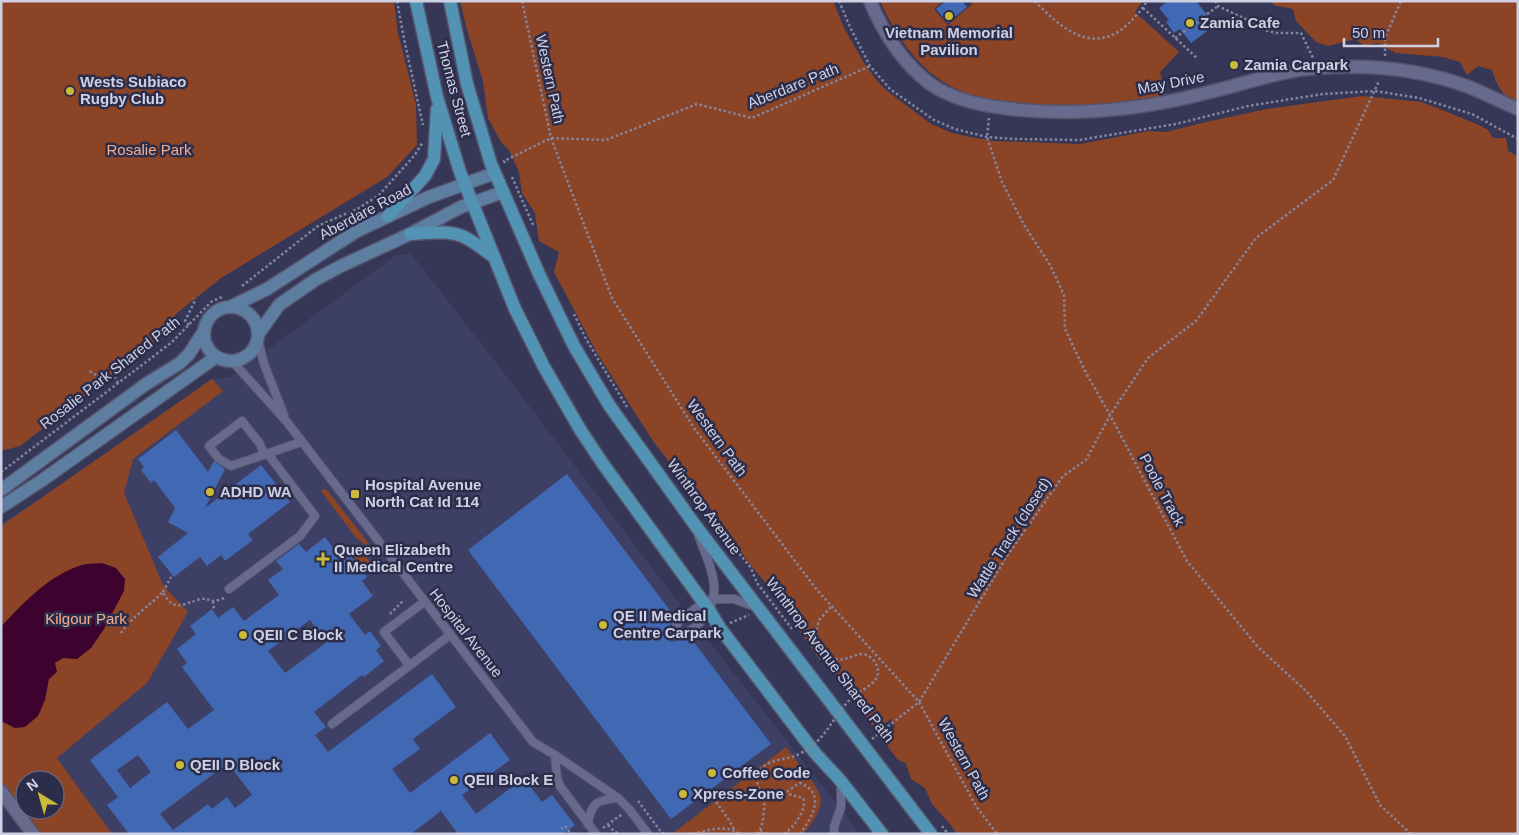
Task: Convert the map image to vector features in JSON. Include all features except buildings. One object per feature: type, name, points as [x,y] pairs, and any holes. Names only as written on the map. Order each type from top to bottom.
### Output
[{"type":"main road","name":"Thomas Street","points":[[416,1],[437,97],[465,184]]},
{"type":"main road","name":"Thomas Street","points":[[450,1],[467,84],[495,172]]},
{"type":"main road","points":[[388,216],[425,176],[434,158],[437,97]]},
{"type":"main road","name":"Aberdare Road","points":[[229,301],[267,289],[350,236],[388,216],[429,197],[495,172]]},
{"type":"main road","name":"Winthrop Avenue","points":[[495,172],[539,274],[574,346],[609,405],[754,611],[864,746],[931,834]]},
{"type":"main road","points":[[465,184],[515,309],[540,359],[581,431],[603,464],[708,604],[815,753],[840,780],[882,834]]},
{"type":"main road","points":[[258,336],[279,305],[295,293],[341,266],[472,203],[503,192]]},
{"type":"main road","points":[[410,234],[438,232],[456,234],[467,238],[494,257]]},
{"type":"main road","points":[[1,490],[146,384],[180,363],[189,354],[204,331],[210,317],[229,301],[247,312],[257,325],[258,336],[255,348],[250,355],[242,360],[226,362],[216,357],[206,346],[204,331]]},
{"type":"main road","points":[[1,507],[78,456],[216,357]]},
{"type":"street","name":"May Drive","points":[[870,1],[879,21],[897,50],[930,83],[945,92],[967,101],[990,106],[1037,113],[1099,111],[1155,105],[1257,79],[1315,68],[1365,67],[1385,68],[1431,76],[1469,87],[1518,109]]},
{"type":"street","points":[[1,791],[33,834]]},
{"type":"lane","name":"Hospital Avenue","points":[[258,336],[264,364],[287,422]]},
{"type":"lane","name":"Hospital Avenue","points":[[233,362],[287,422],[533,742],[618,798],[648,834]]},
{"type":"lane","points":[[229,589],[300,536],[315,516],[266,454],[242,421],[209,446],[218,459],[231,466],[266,454],[301,442]]},
{"type":"lane","points":[[695,525],[713,578],[708,604],[701,623]]},
{"type":"lane","points":[[724,626],[708,622],[701,623],[688,632],[670,636],[679,621],[708,604],[734,599],[754,611]]},
{"type":"lane","points":[[409,665],[384,632],[424,602]]},
{"type":"lane","points":[[332,724],[450,635]]},
{"type":"lane","points":[[555,755],[557,778],[560,786],[588,824],[599,832]]},
{"type":"lane","points":[[834,834],[834,827],[841,807],[842,793],[840,780]]},
{"type":"lane","points":[[588,824],[589,814],[595,803],[618,798]]},
{"type":"path","points":[[397,1],[425,133]]},
{"type":"path","name":"Western Path","points":[[522,1],[551,138],[612,298],[694,428],[831,607],[919,702],[976,806],[997,834]]},
{"type":"path","points":[[1035,1],[1046,14],[1062,26],[1078,35],[1096,40],[1110,37],[1116,33],[1143,8],[1147,1]]},
{"type":"path","points":[[1215,1],[1218,6],[1256,24],[1264,30],[1276,33],[1302,32],[1312,53],[1315,68]]},
{"type":"path","points":[[1385,68],[1385,38],[1401,1]]},
{"type":"path","points":[[1175,38],[1218,6]]},
{"type":"path","points":[[1143,8],[1198,59]]},
{"type":"path","name":"Aberdare Path","points":[[551,138],[606,140],[697,104],[752,118],[870,66]]},
{"type":"path","name":"Wattle Track (closed)","points":[[864,746],[919,702],[1007,556],[1063,476],[1086,460],[1110,415],[1148,358],[1196,320],[1256,238],[1333,180],[1385,68]]},
{"type":"path","name":"Poole Track","points":[[990,106],[987,137],[1002,182],[1024,225],[1050,265],[1064,295],[1065,329],[1086,373],[1187,561],[1258,647],[1306,691],[1345,736],[1380,805],[1411,834]]},
{"type":"path","points":[[536,233],[504,161],[551,138]]},
{"type":"path","points":[[236,291],[318,226],[359,208],[380,195],[414,156],[423,142]]},
{"type":"path","points":[[189,324],[185,321],[194,303],[194,298]]},
{"type":"path","name":"Rosalie Park Shared Path","points":[[1,472],[171,343],[211,302],[229,301]]},
{"type":"path","points":[[573,313],[631,413]]},
{"type":"path","points":[[90,371],[93,374],[115,378],[118,383]]},
{"type":"path","name":"Winthrop Avenue Shared Path","points":[[681,482],[721,535],[730,542],[751,568],[757,583],[796,635]]},
{"type":"path","points":[[122,633],[130,621],[163,592],[171,578]]},
{"type":"path","points":[[163,592],[167,600],[173,605],[182,606],[205,598],[213,601],[226,597]]},
{"type":"path","points":[[213,601],[214,609]]},
{"type":"path","points":[[385,618],[403,601]]},
{"type":"path","points":[[800,834],[809,822],[816,805],[814,793],[808,786],[800,784],[793,786],[782,795],[774,798],[767,797],[760,790],[757,783],[758,774],[762,767],[770,762],[797,755],[821,739],[846,704],[875,681],[878,673],[877,664],[872,658],[863,654],[843,660],[834,659],[820,647],[816,635],[819,620],[831,607]]},
{"type":"path","points":[[724,626],[754,611]]},
{"type":"path","name":"Winthrop Avenue Shared Path","points":[[846,701],[852,708]]},
{"type":"path","name":"Winthrop Avenue Shared Path","points":[[868,730],[874,738]]},
{"type":"path","points":[[784,834],[789,830],[804,808],[805,802],[803,798],[788,794]]},
{"type":"path","points":[[757,834],[763,822],[765,799]]},
{"type":"path","points":[[638,801],[661,832],[665,834]]},
{"type":"path","points":[[716,802],[734,829],[740,834]]},
{"type":"path","points":[[599,832],[622,814]]},
{"type":"path","points":[[936,819],[948,834]]},
{"type":"path","points":[[608,825],[614,832],[619,834]]},
{"type":"path","points":[[561,829],[565,826],[571,834]]},
{"type":"path","points":[[693,834],[720,828],[734,829]]},
{"type":"path","points":[[760,830],[767,834]]},
{"type":"shaded area","name":"Queen Elizabeth II Medical Centre","points":[[411,254],[512,383],[671,593],[860,834],[52,834],[54,820],[65,820],[65,770],[15,770],[15,775],[1,767],[1,524],[147,428],[212,379],[231,377],[395,256]]},
{"type":"shaded area","points":[[102,563],[116,568],[125,579],[124,591],[104,629],[91,648],[77,659],[63,658],[55,663],[57,672],[49,679],[45,700],[38,716],[25,727],[15,728],[1,721],[1,627],[38,590],[59,575],[82,565]]},
{"type":"green space","name":"Rosalie Park","points":[[1,1],[394,1],[398,33],[416,104],[417,145],[387,177],[221,278],[177,313],[155,342],[20,446],[1,451]]},
{"type":"green space","points":[[460,1],[833,1],[844,28],[864,63],[887,91],[931,124],[952,133],[994,141],[1080,144],[1149,131],[1166,132],[1267,109],[1362,96],[1422,102],[1477,124],[1488,130],[1493,138],[1506,138],[1508,151],[1518,156],[1518,834],[957,834],[932,804],[925,788],[911,779],[906,763],[898,760],[882,739],[895,727],[891,719],[876,729],[833,671],[819,659],[766,583],[748,562],[717,515],[692,491],[653,441],[597,353],[554,272],[559,252],[539,241],[535,213],[522,193],[519,172],[509,150],[501,142],[488,118],[483,81]]},
{"type":"green space","points":[[880,1],[943,1],[934,9],[948,25],[972,4],[970,1],[1143,1],[1135,12],[1179,52],[1160,72],[1166,95],[1156,99],[1122,104],[1076,106],[1010,103],[983,98],[958,90],[936,76],[915,58],[897,33]]},
{"type":"green space","points":[[1272,1],[1518,1],[1518,102],[1512,100],[1501,90],[1492,70],[1478,66],[1467,75],[1460,62],[1443,57],[1396,53],[1377,43],[1365,46],[1355,39],[1328,46],[1316,42],[1296,21],[1293,9],[1273,5]]},
{"type":"green space","name":"Kilgour Park","points":[[212,379],[223,391],[133,459],[124,493],[163,585],[188,612],[147,683],[57,758],[112,834],[33,834],[23,820],[65,820],[65,770],[15,770],[15,810],[1,791],[1,526]]},
{"type":"green space","points":[[323,489],[327,490],[370,545],[367,546],[356,538],[321,491]]},
{"type":"green space","points":[[363,551],[373,566],[364,573],[353,559]]},
{"type":"green space","points":[[786,747],[812,781],[821,799],[817,813],[803,834],[672,834]]},
{"type":"place","name":"Vietnam Memorial Pavilion","points":[[949,16]]},
{"type":"place","name":"Zamia Cafe","points":[[1190,23]]},
{"type":"place","name":"Zamia Carpark","points":[[1234,65]]},
{"type":"place","name":"Wests Subiaco Rugby Club","points":[[70,91]]},
{"type":"place","name":"ADHD WA","points":[[210,492]]},
{"type":"place","name":"Hospital Avenue North Cat Id 114","points":[[355,494]]},
{"type":"place","name":"Queen Elizabeth II Medical Centre","points":[[323,559]]},
{"type":"place","name":"QE II Medical Centre Carpark","points":[[603,625]]},
{"type":"place","name":"QEII C Block","points":[[243,635]]},
{"type":"place","name":"QEII D Block","points":[[180,765]]},
{"type":"place","name":"Coffee Code","points":[[712,773]]},
{"type":"place","name":"QEII Block E","points":[[454,780]]},
{"type":"place","name":"Xpress-Zone","points":[[683,794]]}]
